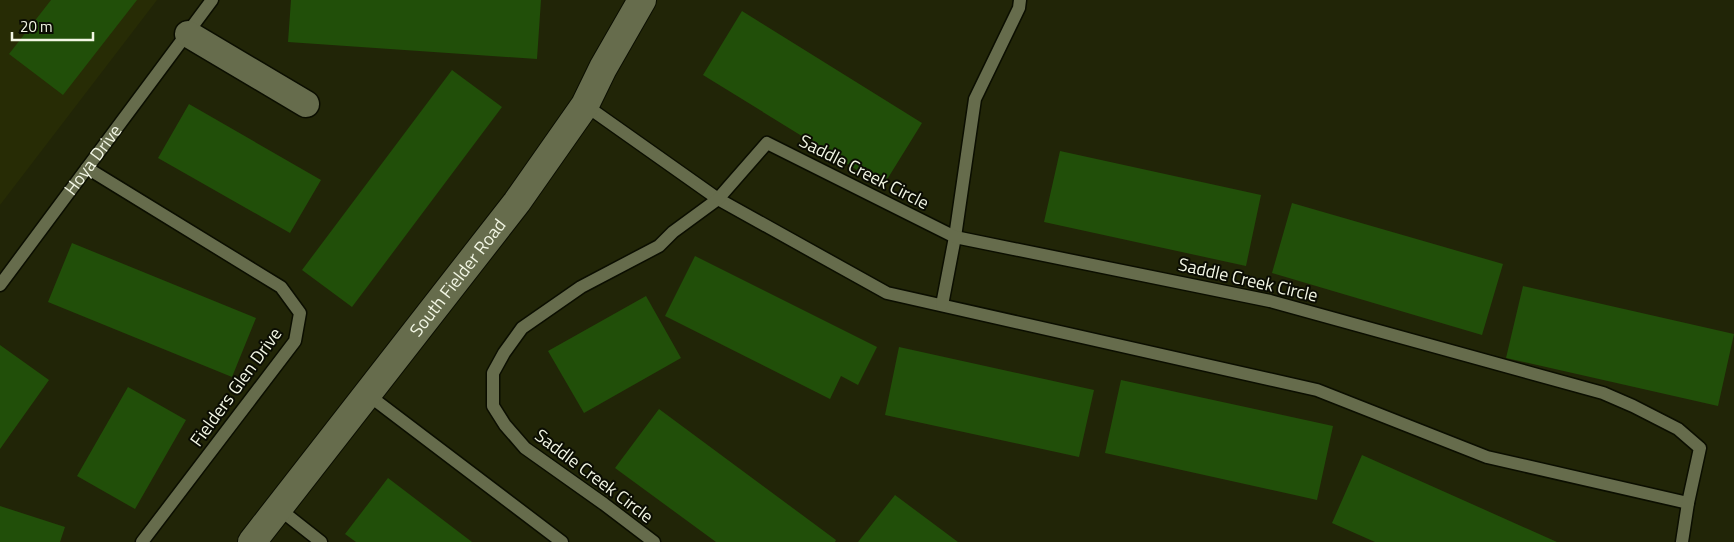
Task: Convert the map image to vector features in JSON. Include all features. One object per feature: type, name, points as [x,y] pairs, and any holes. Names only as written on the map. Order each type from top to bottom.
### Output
[{"type":"street","name":"South Fielder Road","points":[[252,542],[516,202],[585,105],[603,68],[642,0]]},
{"type":"street","points":[[188,34],[306,104]]},
{"type":"lane","name":"Hoya Drive","points":[[0,285],[212,0]]},
{"type":"lane","points":[[942,305],[956,237],[975,99],[1019,8],[1020,0]]},
{"type":"lane","points":[[585,105],[718,199],[887,293],[1316,390],[1487,457],[1688,503]]},
{"type":"lane","name":"Saddle Creek Circle","points":[[654,542],[525,448],[505,426],[493,406],[494,373],[504,353],[522,328],[581,287],[658,246],[673,232],[718,199],[766,143],[956,237],[1270,300],[1603,393],[1633,406],[1678,428],[1700,448],[1682,542]]},
{"type":"lane","name":"Fielders Glen Drive","points":[[87,168],[282,287],[300,313],[295,342],[142,542]]},
{"type":"lane","points":[[367,394],[562,542]]},
{"type":"lane","points":[[278,508],[321,542]]},
{"type":"shaded area","points":[[0,0],[157,0],[0,205]]},
{"type":"building","points":[[51,0],[137,0],[63,95],[9,54]]},
{"type":"building","points":[[291,0],[541,0],[537,59],[288,42]]},
{"type":"building","points":[[742,11],[922,123],[883,186],[703,75]]},
{"type":"building","points":[[452,70],[502,107],[352,307],[302,270]]},
{"type":"building","points":[[189,104],[321,180],[290,233],[158,158]]},
{"type":"building","points":[[1060,151],[1261,195],[1246,266],[1044,222]]},
{"type":"building","points":[[1292,203],[1503,264],[1482,335],[1272,273]]},
{"type":"building","points":[[72,243],[256,318],[232,377],[48,302]]},
{"type":"building","points":[[695,256],[877,347],[858,385],[841,376],[830,399],[665,316]]},
{"type":"building","points":[[1523,286],[1734,334],[1718,406],[1506,358]]},
{"type":"building","points":[[646,296],[681,358],[584,413],[548,351]]},
{"type":"building","points":[[0,345],[49,380],[0,449]]},
{"type":"building","points":[[899,347],[1094,390],[1079,457],[885,415]]},
{"type":"building","points":[[1121,380],[1333,426],[1317,500],[1105,453]]},
{"type":"building","points":[[128,387],[186,420],[135,509],[77,476]]},
{"type":"building","points":[[659,409],[836,540],[835,542],[716,542],[615,468]]},
{"type":"building","points":[[1362,455],[1557,542],[1375,542],[1332,523]]},
{"type":"building","points":[[388,478],[472,542],[356,542],[345,534]]},
{"type":"building","points":[[895,495],[958,542],[858,542]]},
{"type":"building","points":[[0,506],[65,527],[60,542],[0,542]]}]
